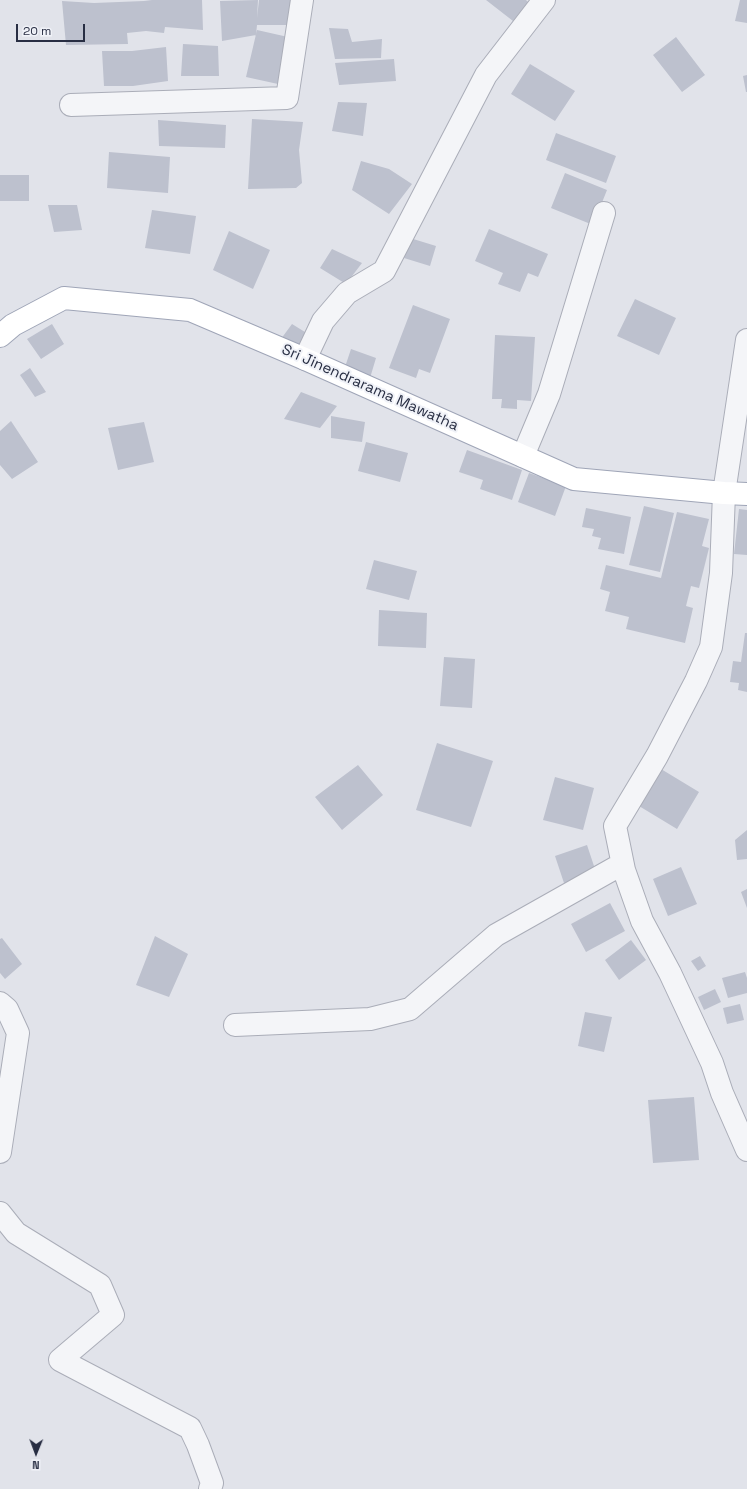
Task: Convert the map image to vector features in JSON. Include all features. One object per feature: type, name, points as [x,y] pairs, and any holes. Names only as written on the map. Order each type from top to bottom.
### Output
[{"type":"main road","name":"Sri Jinendrarama Mawatha","points":[[0,336],[13,325],[64,298],[190,310],[305,359],[574,479],[747,494]]},
{"type":"street","points":[[71,105],[287,98],[302,0]]},
{"type":"street","points":[[305,359],[323,322],[347,293],[384,270],[486,75],[544,0]]},
{"type":"street","points":[[523,456],[549,394],[604,213]]},
{"type":"street","points":[[747,340],[724,493],[721,573],[711,647],[696,681],[657,756],[615,826],[622,864],[642,920],[670,973],[712,1063],[722,1093],[747,1150]]},
{"type":"street","points":[[235,1025],[370,1019],[410,1009],[496,935],[622,864]]},
{"type":"street","points":[[0,1003],[7,1009],[18,1033],[0,1152]]},
{"type":"street","points":[[0,1213],[16,1233],[100,1285],[113,1315],[60,1360],[190,1428],[212,1483],[210,1489]]},
{"type":"building","points":[[152,0],[202,0],[203,30],[165,27],[164,33],[146,31],[127,33],[128,44],[66,45],[62,1],[94,3]]},
{"type":"building","points":[[258,0],[257,18],[259,0],[292,0],[291,25],[257,25],[256,35],[222,41],[220,1]]},
{"type":"building","points":[[486,0],[526,0],[528,2],[513,21]]},
{"type":"building","points":[[740,0],[747,0],[747,23],[735,21]]},
{"type":"building","points":[[329,28],[348,29],[352,42],[382,39],[381,58],[335,59]]},
{"type":"building","points":[[257,30],[288,37],[278,84],[246,77]]},
{"type":"building","points":[[676,37],[705,75],[682,92],[653,55]]},
{"type":"building","points":[[183,44],[218,46],[219,76],[181,76]]},
{"type":"building","points":[[166,47],[168,81],[133,86],[104,86],[102,51],[132,51]]},
{"type":"building","points":[[394,59],[396,81],[339,85],[335,63]]},
{"type":"building","points":[[530,64],[575,91],[555,121],[511,94]]},
{"type":"building","points":[[747,75],[747,92],[746,92],[743,76]]},
{"type":"building","points":[[338,102],[367,103],[363,136],[332,131]]},
{"type":"building","points":[[252,119],[303,122],[299,150],[302,183],[296,188],[248,189]]},
{"type":"building","points":[[158,120],[226,125],[225,148],[159,146]]},
{"type":"building","points":[[556,133],[616,156],[606,183],[546,160]]},
{"type":"building","points":[[109,152],[170,157],[168,193],[107,188]]},
{"type":"building","points":[[361,161],[389,169],[412,184],[389,214],[352,190]]},
{"type":"building","points":[[565,173],[607,190],[593,225],[551,208]]},
{"type":"building","points":[[0,175],[29,175],[29,201],[0,201]]},
{"type":"building","points":[[48,205],[77,205],[82,230],[54,232]]},
{"type":"building","points":[[152,210],[196,216],[190,254],[145,248]]},
{"type":"building","points":[[489,229],[548,254],[538,277],[528,273],[520,292],[498,284],[503,273],[475,261]]},
{"type":"building","points":[[229,231],[270,250],[253,289],[213,270]]},
{"type":"building","points":[[410,238],[436,246],[430,266],[404,258]]},
{"type":"building","points":[[332,249],[362,263],[346,284],[320,268]]},
{"type":"building","points":[[635,299],[676,318],[659,355],[617,336]]},
{"type":"building","points":[[413,305],[450,319],[430,373],[419,369],[416,378],[389,368]]},
{"type":"building","points":[[52,324],[64,344],[41,359],[27,339]]},
{"type":"building","points":[[292,324],[313,337],[299,352],[278,343]]},
{"type":"building","points":[[495,335],[535,337],[531,401],[517,400],[517,409],[501,408],[502,399],[492,399]]},
{"type":"building","points":[[351,349],[376,358],[370,378],[344,370]]},
{"type":"building","points":[[30,368],[46,392],[35,397],[20,375]]},
{"type":"building","points":[[301,392],[337,406],[320,428],[284,419]]},
{"type":"building","points":[[331,416],[365,422],[362,442],[331,438]]},
{"type":"building","points":[[11,421],[38,462],[12,479],[0,465],[0,431]]},
{"type":"building","points":[[144,422],[154,462],[118,470],[108,428]]},
{"type":"building","points":[[366,442],[408,453],[400,482],[358,471]]},
{"type":"building","points":[[467,450],[522,470],[512,500],[480,489],[483,480],[459,472]]},
{"type":"building","points":[[529,473],[566,486],[555,516],[518,502]]},
{"type":"building","points":[[644,506],[674,513],[660,572],[629,565]]},
{"type":"building","points":[[586,508],[631,517],[624,554],[598,549],[601,538],[592,536],[594,529],[582,527]]},
{"type":"building","points":[[739,509],[747,510],[747,555],[734,554]]},
{"type":"building","points":[[677,512],[709,519],[702,546],[709,548],[699,588],[691,586],[686,606],[693,608],[685,643],[626,629],[629,617],[605,611],[610,592],[600,589],[606,565],[661,578]]},
{"type":"building","points":[[374,560],[417,571],[409,600],[366,589]]},
{"type":"building","points":[[379,610],[427,613],[426,648],[378,646]]},
{"type":"building","points":[[745,633],[747,633],[747,692],[738,690],[739,683],[730,682],[733,661],[741,662]]},
{"type":"building","points":[[444,657],[475,659],[472,708],[440,706]]},
{"type":"building","points":[[437,743],[493,761],[471,827],[416,810]]},
{"type":"building","points":[[358,765],[383,795],[342,830],[315,797]]},
{"type":"building","points":[[661,769],[699,792],[677,829],[639,806]]},
{"type":"building","points":[[555,777],[594,788],[583,830],[543,820]]},
{"type":"building","points":[[747,830],[747,859],[737,860],[735,840]]},
{"type":"building","points":[[587,845],[596,872],[564,883],[555,856]]},
{"type":"building","points":[[681,867],[697,904],[668,916],[653,879]]},
{"type":"building","points":[[747,889],[747,908],[741,892]]},
{"type":"building","points":[[610,903],[625,931],[586,952],[571,924]]},
{"type":"building","points":[[155,936],[188,954],[169,997],[136,985]]},
{"type":"building","points":[[2,938],[22,964],[5,979],[0,973],[0,939]]},
{"type":"building","points":[[631,940],[646,960],[619,980],[605,960]]},
{"type":"building","points":[[700,956],[706,966],[698,971],[691,961]]},
{"type":"building","points":[[745,972],[747,978],[747,993],[728,998],[722,978]]},
{"type":"building","points":[[715,989],[721,1002],[704,1010],[698,997]]},
{"type":"building","points":[[740,1004],[744,1020],[727,1024],[723,1008]]},
{"type":"building","points":[[585,1012],[612,1017],[604,1052],[578,1046]]},
{"type":"building","points":[[694,1097],[699,1160],[653,1163],[648,1100]]}]
